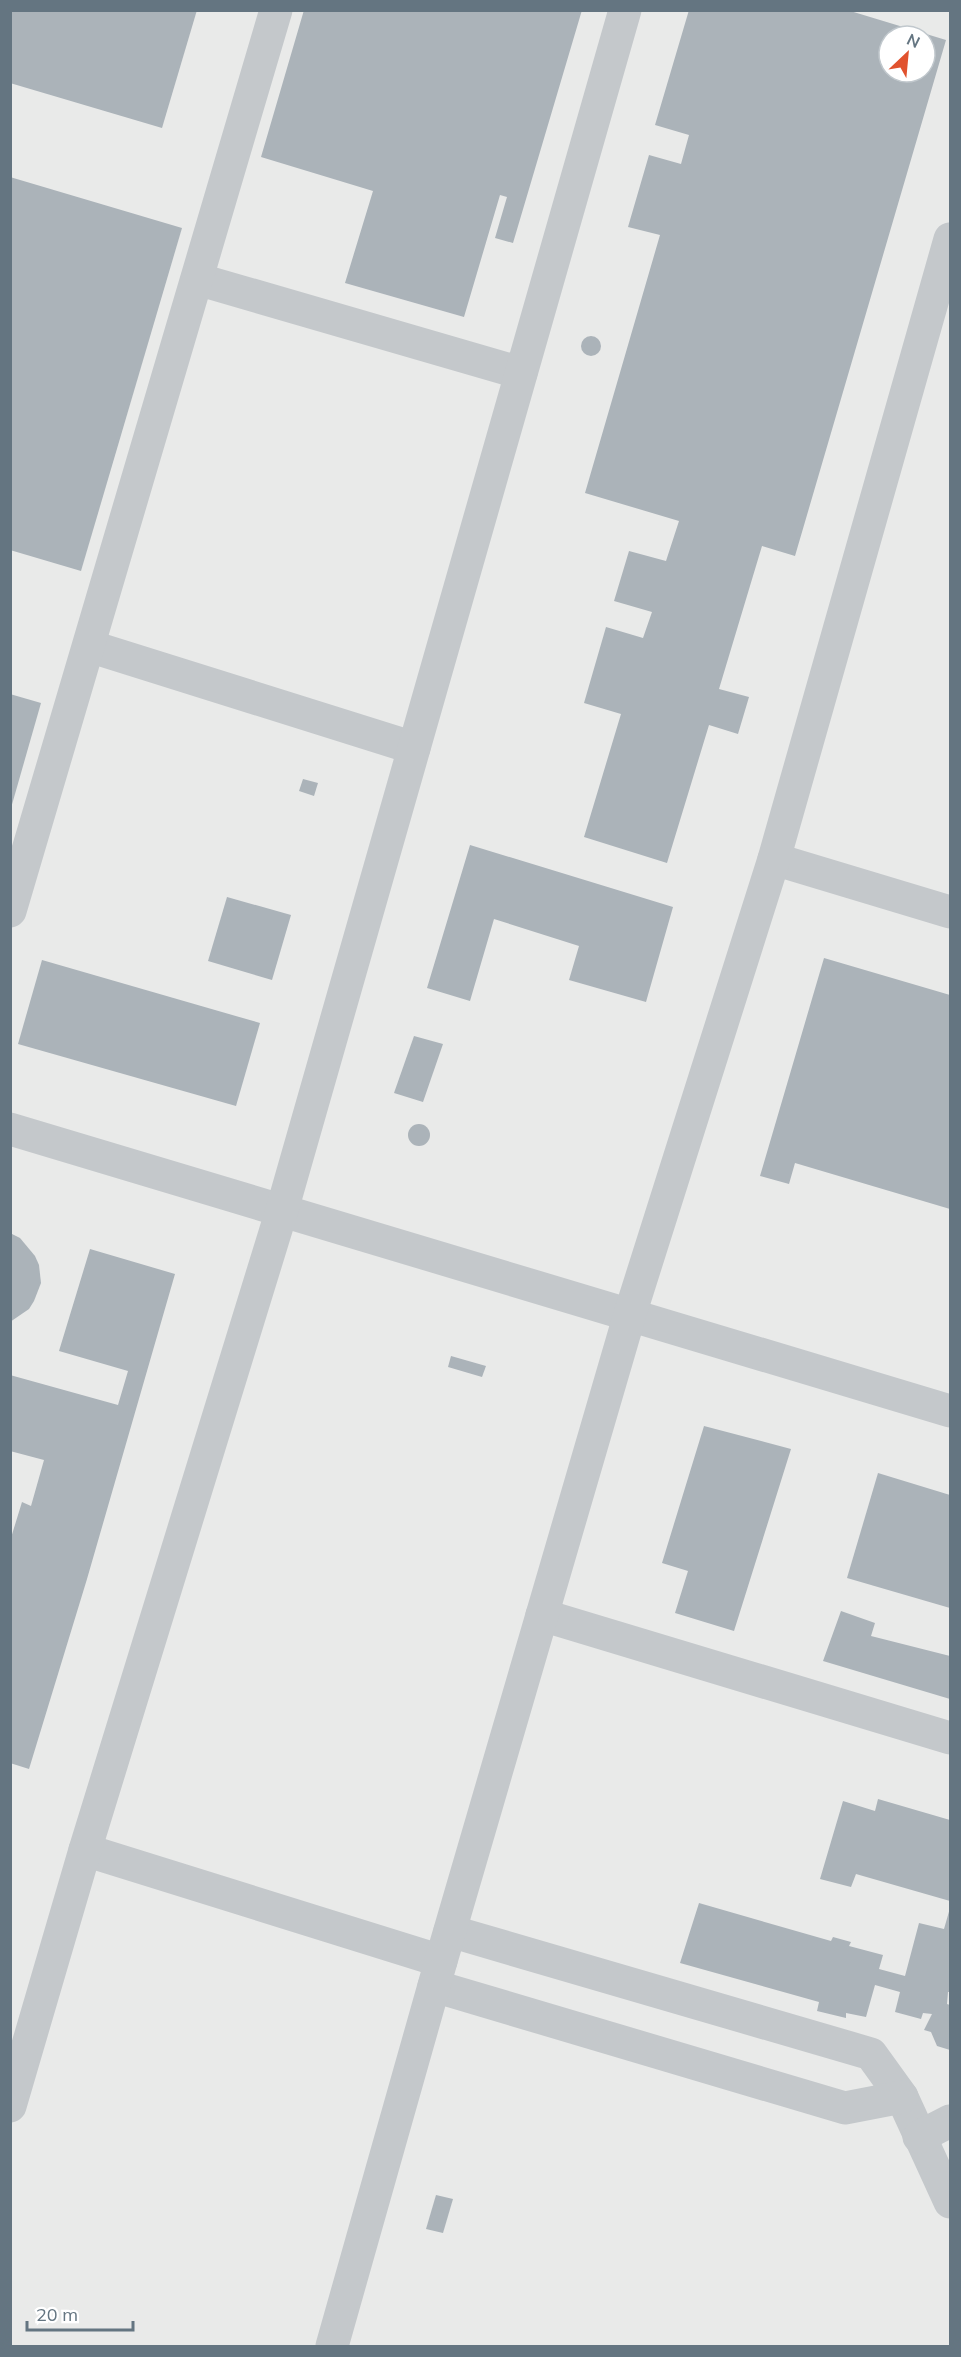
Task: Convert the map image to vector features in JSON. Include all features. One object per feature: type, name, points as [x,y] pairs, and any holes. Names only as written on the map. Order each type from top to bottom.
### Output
[{"type":"street","points":[[10,911],[276,10]]},
{"type":"street","points":[[10,2106],[282,1210],[625,10]]},
{"type":"street","points":[[332,2346],[630,1314],[774,859],[951,239]]},
{"type":"street","points":[[197,279],[521,373]]},
{"type":"street","points":[[89,646],[414,748]]},
{"type":"street","points":[[774,859],[951,912]]},
{"type":"street","points":[[10,1129],[951,1411]]},
{"type":"street","points":[[542,1614],[951,1738]]},
{"type":"street","points":[[86,1850],[442,1960],[845,2108],[902,2097]]},
{"type":"street","points":[[442,1960],[871,2054],[902,2097],[951,2202]]},
{"type":"street","points":[[919,2137],[951,2121]]},
{"type":"shaded area","points":[[11,11],[950,11],[950,2346],[11,2346]]},
{"type":"building","points":[[10,10],[197,10],[162,128],[10,83]]},
{"type":"building","points":[[304,10],[582,10],[513,243],[495,238],[507,197],[500,195],[464,317],[345,283],[373,191],[261,157]]},
{"type":"building","points":[[689,10],[847,10],[893,24],[877,24],[877,84],[933,84],[795,556],[762,546],[719,689],[749,697],[738,734],[709,725],[667,863],[584,837],[621,714],[584,703],[606,627],[643,638],[652,612],[614,601],[629,551],[666,561],[679,521],[585,493],[660,235],[628,227],[649,155],[681,164],[689,135],[655,125]]},
{"type":"building","points":[[937,37],[946,40],[937,71]]},
{"type":"building","points":[[10,177],[182,228],[81,571],[10,550]]},
{"type":"building","points":[[591,336],[598,339],[601,346],[598,353],[591,356],[584,353],[581,346],[584,339]]},
{"type":"building","points":[[10,694],[41,703],[11,808],[10,808]]},
{"type":"building","points":[[303,779],[318,783],[314,796],[299,791]]},
{"type":"building","points":[[470,845],[673,907],[646,1002],[569,980],[579,946],[494,919],[470,1001],[427,988]]},
{"type":"building","points":[[227,897],[291,915],[272,980],[208,961]]},
{"type":"building","points":[[824,958],[950,995],[950,1209],[795,1163],[789,1184],[760,1176]]},
{"type":"building","points":[[42,960],[260,1023],[236,1106],[18,1044]]},
{"type":"building","points":[[414,1036],[443,1044],[423,1102],[394,1093]]},
{"type":"building","points":[[419,1124],[427,1127],[430,1135],[427,1143],[419,1146],[411,1143],[408,1135],[411,1127]]},
{"type":"building","points":[[10,1233],[20,1238],[35,1256],[39,1265],[41,1283],[29,1309],[10,1322]]},
{"type":"building","points":[[90,1249],[175,1274],[87,1579],[29,1769],[10,1763],[10,1541],[22,1502],[31,1506],[44,1460],[10,1451],[10,1375],[118,1405],[128,1371],[59,1351]]},
{"type":"building","points":[[451,1356],[486,1366],[482,1377],[448,1367]]},
{"type":"building","points":[[704,1426],[791,1449],[734,1631],[675,1613],[688,1571],[662,1563]]},
{"type":"building","points":[[878,1473],[950,1495],[950,1608],[847,1578]]},
{"type":"building","points":[[841,1611],[875,1623],[871,1636],[950,1656],[950,1699],[823,1661]]},
{"type":"building","points":[[878,1799],[950,1820],[950,1901],[856,1874],[851,1887],[820,1879],[843,1801],[875,1811]]},
{"type":"building","points":[[699,1903],[831,1941],[833,1937],[851,1942],[849,1946],[883,1955],[879,1969],[905,1976],[919,1923],[944,1929],[950,1908],[950,1992],[948,1992],[947,2004],[950,2005],[950,2050],[937,2046],[931,2032],[924,2030],[932,2014],[923,2013],[921,2019],[895,2012],[900,1992],[875,1985],[866,2017],[846,2013],[846,2018],[817,2011],[819,2002],[680,1963]]},
{"type":"building","points":[[436,2195],[453,2199],[443,2233],[426,2229]]}]
